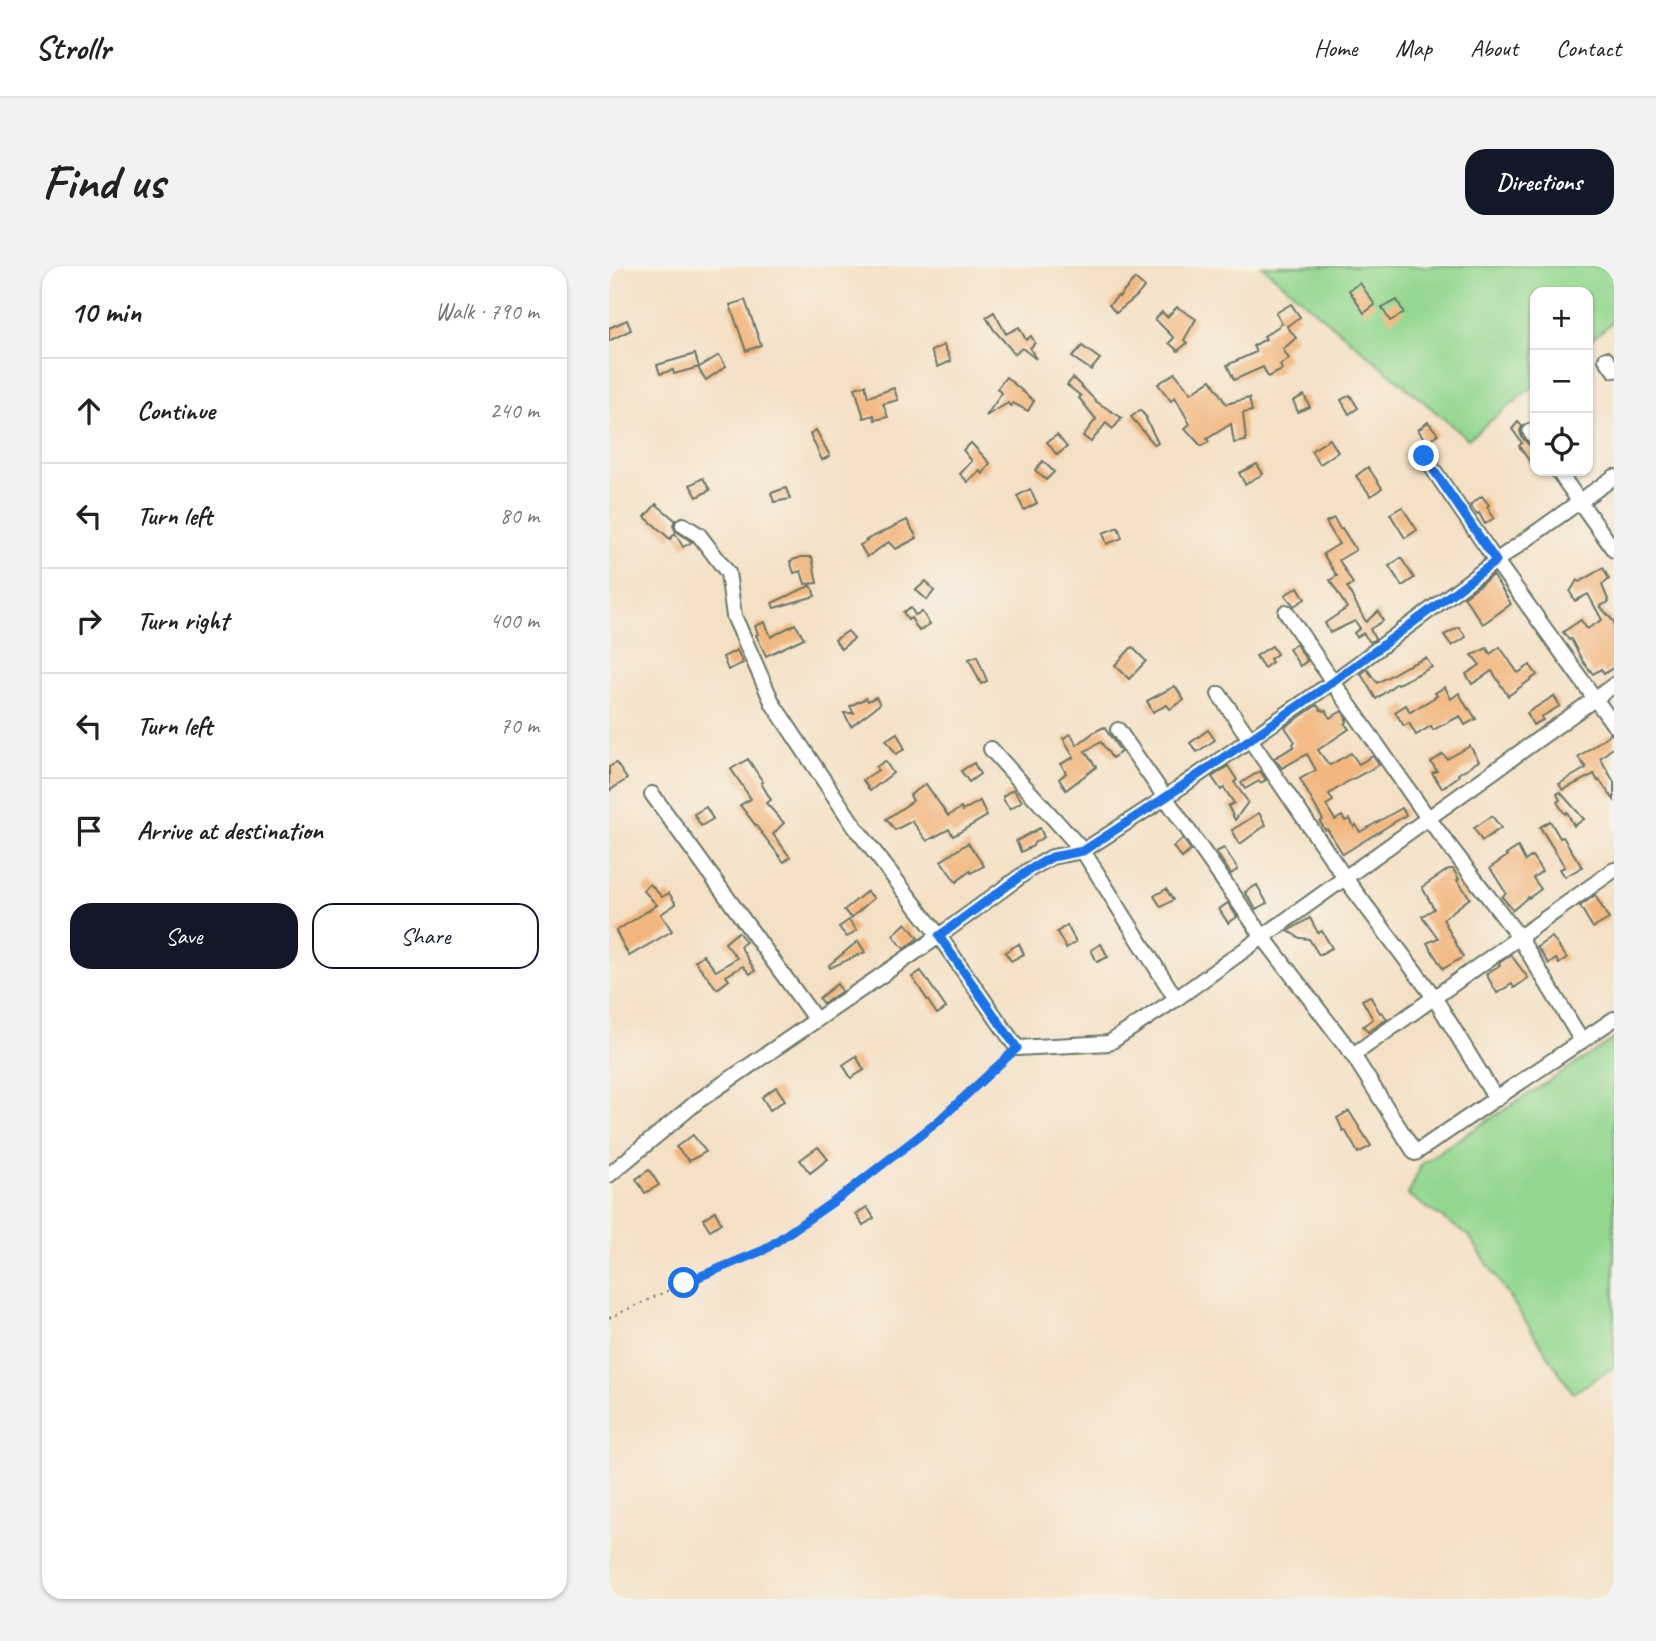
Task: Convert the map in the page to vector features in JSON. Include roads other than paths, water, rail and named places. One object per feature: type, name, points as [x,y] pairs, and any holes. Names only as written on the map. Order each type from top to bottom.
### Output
[{"type":"street","points":[[1424,456],[1614,725]]},
{"type":"street","points":[[1561,476],[1614,551]]},
{"type":"street","points":[[609,1175],[698,1101],[939,936],[1029,870],[1052,857],[1083,851],[1166,797],[1333,682],[1614,477]]},
{"type":"street","points":[[683,525],[699,535],[728,573],[734,616],[773,704],[855,827],[939,936],[1017,1048],[1109,1043],[1177,999],[1614,684]]},
{"type":"street","points":[[1286,612],[1428,818],[1519,937],[1582,1041]]},
{"type":"street","points":[[1219,694],[1345,878],[1434,997],[1496,1099]]},
{"type":"street","points":[[1118,730],[1263,937],[1353,1055],[1415,1153],[1614,1019]]},
{"type":"street","points":[[991,749],[1083,851],[1177,999]]},
{"type":"street","points":[[652,794],[816,1020]]},
{"type":"street","points":[[1353,1055],[1614,870]]}]
